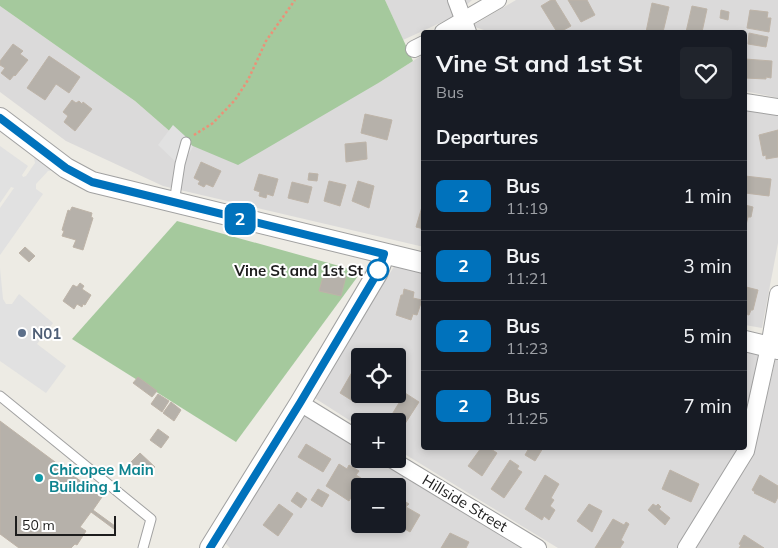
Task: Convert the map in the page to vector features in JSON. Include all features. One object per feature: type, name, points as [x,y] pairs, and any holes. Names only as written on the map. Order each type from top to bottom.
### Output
[{"type":"street","points":[[456,0],[466,27]]},
{"type":"street","points":[[453,30],[466,27],[498,0]]},
{"type":"street","points":[[747,102],[778,107]]},
{"type":"street","points":[[0,118],[66,168],[92,182],[421,262]]},
{"type":"street","points":[[215,546],[378,272],[384,254]]},
{"type":"street","points":[[747,447],[774,348],[778,294]]},
{"type":"street","points":[[747,341],[774,348]]},
{"type":"street","points":[[300,403],[351,434]]},
{"type":"street","points":[[686,548],[746,450]]},
{"type":"street","name":"Hillside Street","points":[[406,468],[538,548]]},
{"type":"lane","points":[[174,203],[180,164],[186,142]]},
{"type":"lane","points":[[0,396],[151,519],[143,548]]},
{"type":"path","points":[[186,142],[189,138],[213,123],[235,100],[248,80],[266,40],[295,0]]},
{"type":"shaded area","points":[[385,0],[472,0],[453,17],[421,30],[421,32],[403,40]]},
{"type":"shaded area","points":[[516,0],[778,0],[778,98],[747,91],[747,30],[484,30],[472,26]]},
{"type":"shaded area","points":[[0,6],[135,101],[181,141],[380,82],[421,56],[421,246],[163,186],[66,141],[0,92]]},
{"type":"shaded area","points":[[747,108],[778,115],[778,243],[762,328],[747,325]]},
{"type":"shaded area","points":[[173,125],[193,147],[181,167],[158,145]]},
{"type":"shaded area","points":[[0,146],[28,166],[22,175],[23,177],[26,176],[35,163],[33,152],[55,170],[48,171],[36,184],[36,189],[43,194],[0,255],[0,208],[14,188],[11,187],[0,203]]},
{"type":"shaded area","points":[[395,265],[421,271],[421,450],[739,450],[677,548],[558,548],[406,455],[406,413],[351,413],[351,421],[313,397]]},
{"type":"shaded area","name":"N01","points":[[0,268],[3,299],[6,304],[12,304],[19,294],[53,323],[37,344],[66,366],[46,393],[0,361]]},
{"type":"shaded area","points":[[747,350],[761,353],[747,417]]},
{"type":"shaded area","points":[[776,357],[778,358],[778,548],[695,548],[753,457]]},
{"type":"shaded area","points":[[308,415],[351,441],[351,468],[393,468],[526,548],[230,548],[224,542],[301,416]]},
{"type":"green space","points":[[0,0],[385,0],[413,61],[238,165],[181,141],[135,101],[0,6]]},
{"type":"green space","points":[[177,221],[361,272],[236,442],[72,339]]},
{"type":"building","points":[[551,0],[555,0],[571,26],[564,30],[556,30],[541,6]]},
{"type":"building","points":[[568,0],[587,0],[595,15],[581,22]]},
{"type":"building","points":[[652,3],[669,7],[663,30],[646,30]]},
{"type":"building","points":[[692,6],[707,9],[702,30],[686,30]]},
{"type":"building","points":[[721,10],[729,12],[728,20],[720,18]]},
{"type":"building","points":[[750,10],[768,12],[767,18],[771,18],[769,32],[747,28]]},
{"type":"building","points":[[749,33],[768,37],[766,47],[748,44]]},
{"type":"building","points":[[13,44],[23,51],[20,54],[28,60],[10,80],[1,73],[5,68],[0,65],[0,61]]},
{"type":"building","points":[[49,56],[80,77],[69,93],[56,84],[45,100],[27,88]]},
{"type":"building","points":[[747,59],[772,61],[771,78],[766,77],[766,79],[747,78]]},
{"type":"building","points":[[72,100],[76,103],[79,101],[82,104],[83,102],[92,109],[75,131],[64,122],[68,116],[63,112]]},
{"type":"building","points":[[365,114],[392,120],[387,140],[361,133]]},
{"type":"building","points":[[778,130],[778,157],[766,159],[766,155],[763,156],[759,135]]},
{"type":"building","points":[[366,142],[367,159],[346,162],[345,144]]},
{"type":"building","points":[[201,162],[221,171],[213,187],[206,184],[204,187],[198,184],[200,181],[194,178]]},
{"type":"building","points":[[309,173],[318,174],[317,181],[308,180]]},
{"type":"building","points":[[259,174],[278,179],[273,196],[267,194],[266,198],[259,196],[260,192],[254,190]]},
{"type":"building","points":[[747,176],[771,179],[769,196],[747,193]]},
{"type":"building","points":[[329,181],[346,185],[340,206],[324,201]]},
{"type":"building","points":[[358,181],[374,186],[369,208],[352,201]]},
{"type":"building","points":[[292,182],[312,187],[308,203],[288,198]]},
{"type":"building","points":[[747,206],[753,207],[751,217],[748,217],[747,221]]},
{"type":"building","points":[[72,207],[92,213],[91,217],[93,218],[83,250],[73,247],[76,240],[62,236],[68,210],[70,211]]},
{"type":"building","points":[[421,210],[421,228],[416,227]]},
{"type":"building","points":[[25,247],[35,256],[29,262],[19,253]]},
{"type":"building","points":[[325,270],[346,276],[341,296],[319,291]]},
{"type":"building","points":[[80,283],[84,286],[82,289],[91,295],[85,305],[83,304],[82,307],[77,304],[74,309],[63,301],[73,285],[77,287]]},
{"type":"building","points":[[747,287],[758,290],[753,310],[751,310],[749,315],[747,314]]},
{"type":"building","points":[[404,289],[414,292],[413,298],[421,300],[417,315],[413,314],[411,320],[396,315],[401,295],[403,295]]},
{"type":"building","points":[[351,374],[351,400],[340,393]]},
{"type":"building","points":[[138,377],[157,391],[152,397],[133,383]]},
{"type":"building","points":[[158,394],[169,401],[162,412],[151,404]]},
{"type":"building","points":[[406,394],[419,402],[406,422],[406,413],[393,413],[399,403],[406,403]]},
{"type":"building","points":[[171,402],[181,410],[174,421],[163,413]]},
{"type":"building","name":"Chicopee Main Building 1","points":[[0,421],[102,497],[93,510],[115,526],[114,529],[91,512],[80,527],[86,531],[77,545],[75,544],[71,548],[19,548],[0,534]]},
{"type":"building","points":[[158,429],[169,437],[161,448],[150,440]]},
{"type":"building","points":[[306,444],[331,459],[323,472],[298,457]]},
{"type":"building","points":[[480,450],[492,450],[497,453],[482,476],[468,466]]},
{"type":"building","points":[[528,450],[542,450],[535,461],[525,455]]},
{"type":"building","points":[[140,453],[155,467],[144,477],[130,463]]},
{"type":"building","points":[[510,460],[519,466],[517,469],[522,472],[504,498],[491,489]]},
{"type":"building","points":[[339,464],[347,469],[349,465],[351,468],[359,471],[356,475],[361,478],[351,478],[351,498],[349,501],[326,486]]},
{"type":"building","points":[[670,470],[699,484],[691,502],[662,489]]},
{"type":"building","points":[[545,475],[559,484],[551,498],[554,500],[550,506],[555,510],[549,520],[544,516],[542,520],[525,509]]},
{"type":"building","points":[[760,475],[778,486],[778,497],[775,503],[754,493],[752,490]]},
{"type":"building","points":[[318,489],[329,495],[322,507],[311,500]]},
{"type":"building","points":[[297,492],[307,499],[301,508],[291,501]]},
{"type":"building","points":[[279,504],[293,514],[278,536],[263,525]]},
{"type":"building","points":[[589,504],[602,511],[592,532],[577,521]]},
{"type":"building","points":[[653,504],[656,506],[658,504],[661,507],[659,509],[670,518],[665,525],[648,510]]},
{"type":"building","points":[[406,507],[420,515],[410,532],[406,530]]},
{"type":"building","points":[[613,519],[624,525],[626,522],[629,524],[621,540],[624,542],[620,548],[595,548]]},
{"type":"building","points":[[450,533],[469,542],[466,548],[441,548]]},
{"type":"building","points":[[744,535],[764,548],[739,548]]},
{"type":"bus line","name":"2","points":[[0,118],[66,168],[92,182],[384,254],[378,272],[210,548]]},
{"type":"place","name":"Vine St and 1st St","points":[[378,270]]},
{"type":"place","name":"N01","points":[[22,333]]},
{"type":"place","name":"Chicopee Main Building 1","points":[[39,478]]}]
